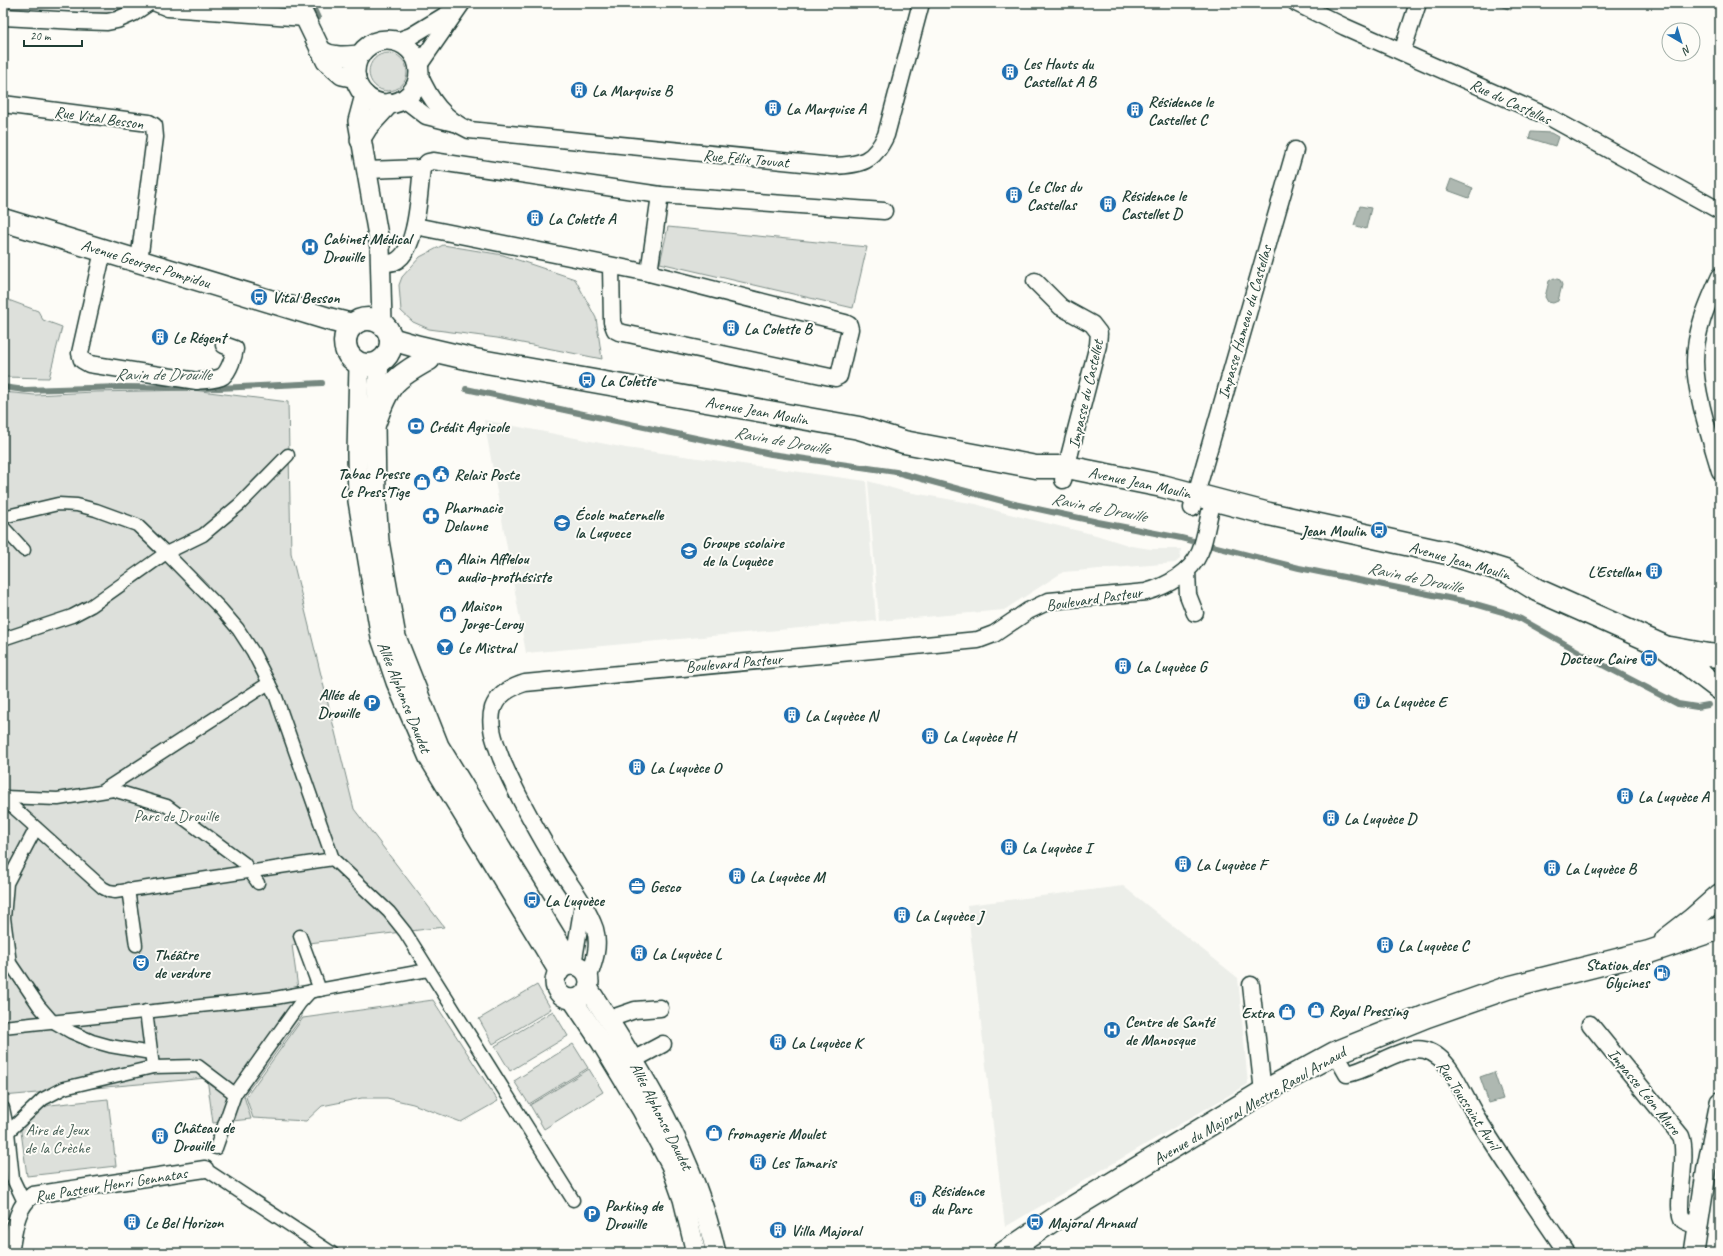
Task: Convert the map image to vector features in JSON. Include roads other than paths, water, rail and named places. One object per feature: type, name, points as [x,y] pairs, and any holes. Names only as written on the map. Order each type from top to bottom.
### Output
[{"type":"main road","name":"Avenue Georges Pompidou","points":[[3,220],[332,320],[371,342]]},
{"type":"main road","name":"Avenue Jean Moulin","points":[[371,342],[405,357],[475,360]]},
{"type":"main road","name":"Avenue Jean Moulin","points":[[371,342],[419,347],[475,360],[859,428],[904,442],[1065,473],[1199,505],[1266,514],[1439,551],[1508,572],[1537,590],[1665,648],[1720,689]]},
{"type":"main road","points":[[375,422],[383,398],[394,381],[403,373],[429,359]]},
{"type":"main road","name":"Avenue Jean Moulin","points":[[1665,648],[1720,656]]},
{"type":"main road","name":"Avenue du Majoral Mestre Raoul Arnaud","points":[[1649,952],[1694,919],[1720,895]]},
{"type":"main road","name":"Avenue du Majoral Mestre Raoul Arnaud","points":[[1004,1253],[1062,1214],[1263,1092],[1335,1053],[1427,1016],[1507,988],[1649,952],[1720,928]]},
{"type":"street","points":[[3,16],[77,22],[107,22],[117,20],[148,3]]},
{"type":"street","points":[[156,3],[168,8],[301,10],[326,61],[334,70],[342,75],[356,78]]},
{"type":"street","name":"Rue Félix Touvat","points":[[397,101],[426,116],[457,124],[479,132],[833,166],[861,164],[872,158],[880,148],[886,135],[921,3]]},
{"type":"street","name":"Rue du Castellas","points":[[1296,3],[1345,27],[1556,121],[1720,211]]},
{"type":"street","points":[[1402,52],[1418,3]]},
{"type":"street","points":[[397,41],[411,36],[461,4]]},
{"type":"street","points":[[360,140],[368,127],[397,101],[412,92],[417,84],[419,70],[461,4]]},
{"type":"street","points":[[397,101],[381,103],[372,100],[365,95],[359,87],[355,70],[360,55],[367,47],[376,42],[387,40],[397,41],[405,44],[411,50],[419,70]]},
{"type":"street","points":[[320,50],[327,54],[340,57],[360,55]]},
{"type":"street","name":"Rue Félix Touvat","points":[[419,70],[427,92],[435,104],[457,124]]},
{"type":"street","points":[[365,95],[358,121],[360,140],[378,234],[381,264],[381,289],[371,342]]},
{"type":"street","name":"Rue Vital Besson","points":[[3,104],[149,123],[154,126],[155,137],[139,261]]},
{"type":"street","name":"Impasse Hameau du Castellas","points":[[1198,556],[1205,533],[1199,505],[1295,150]]},
{"type":"street","points":[[381,264],[394,262],[402,254],[409,243],[415,226],[422,168],[428,162],[433,161],[660,195],[884,211]]},
{"type":"street","points":[[366,170],[422,168]]},
{"type":"street","points":[[649,273],[660,195]]},
{"type":"street","points":[[415,226],[612,267],[649,273],[845,323],[849,325],[850,329],[840,376],[835,378],[619,332],[615,330],[612,322],[612,267]]},
{"type":"street","points":[[103,251],[80,353],[82,360],[89,364],[197,381],[221,377],[226,371],[235,350],[234,347],[224,345]]},
{"type":"street","points":[[1720,276],[1701,323],[1695,360],[1698,389],[1720,471]]},
{"type":"street","name":"Impasse du Castellet","points":[[1035,281],[1061,307],[1092,324],[1099,333],[1098,345],[1065,473]]},
{"type":"street","name":"Allée Alphonse Daudet","points":[[371,342],[375,422],[376,499],[379,541],[396,637],[439,746],[566,968]]},
{"type":"street","name":"Allée Alphonse Daudet","points":[[371,342],[357,454],[358,501],[381,638],[396,682],[430,758],[566,968]]},
{"type":"street","points":[[3,639],[72,616],[90,606],[166,553],[203,535],[240,504],[288,455]]},
{"type":"street","points":[[3,517],[58,504],[77,505],[96,510],[137,525],[220,608],[238,629],[253,652],[276,697],[333,858],[389,912],[405,932],[573,1200]]},
{"type":"street","points":[[3,527],[24,550]]},
{"type":"street","name":"Boulevard Pasteur","points":[[588,984],[596,957],[597,941],[592,921],[537,832],[517,794],[494,740],[492,715],[495,703],[502,695],[513,687],[525,683],[978,640],[994,634],[1042,603],[1054,600],[1146,592],[1157,589],[1187,570],[1198,556]]},
{"type":"street","points":[[1187,570],[1188,595],[1194,613]]},
{"type":"street","points":[[99,792],[269,683]]},
{"type":"street","points":[[3,798],[58,799],[113,790],[167,806],[244,862],[258,883]]},
{"type":"street","points":[[3,798],[103,888],[109,891],[115,892],[333,858]]},
{"type":"street","points":[[36,828],[10,876],[6,892],[4,918],[10,963],[39,1006],[52,1021],[71,1032],[92,1040],[110,1046],[151,1054]]},
{"type":"street","points":[[128,890],[136,945]]},
{"type":"street","points":[[566,968],[583,969],[588,984],[582,996],[572,999],[563,997],[556,989],[555,979],[566,968],[582,904]]},
{"type":"street","points":[[300,936],[315,990]]},
{"type":"street","points":[[3,1027],[275,998],[428,970]]},
{"type":"street","name":"Allée Alphonse Daudet","points":[[588,984],[671,1126],[686,1158],[707,1216],[716,1253]]},
{"type":"street","points":[[1251,985],[1263,1092]]},
{"type":"street","points":[[216,1148],[235,1094],[300,1003],[315,990]]},
{"type":"street","name":"Allée Alphonse Daudet","points":[[572,999],[601,1042],[642,1110],[671,1165],[683,1199],[696,1253]]},
{"type":"street","points":[[609,1019],[635,1010],[660,1008]]},
{"type":"street","points":[[146,1011],[153,1067]]},
{"type":"street","name":"Impasse Léon Mure","points":[[1590,1024],[1681,1136],[1685,1153],[1679,1212],[1685,1221],[1698,1226]]},
{"type":"street","points":[[633,1060],[663,1044]]},
{"type":"street","name":"Rue Toussaint Avril","points":[[1335,1053],[1347,1074],[1403,1053],[1425,1050],[1440,1058],[1451,1071],[1476,1115],[1527,1195],[1567,1253]]},
{"type":"street","points":[[8,1132],[43,1099],[64,1088],[153,1067],[198,1066],[235,1094]]},
{"type":"street","points":[[1694,1253],[1720,1102]]},
{"type":"street","points":[[3,1108],[8,1132],[13,1179],[24,1202]]},
{"type":"street","points":[[205,1169],[332,1253]]},
{"type":"street","name":"Rue Pasteur Henri Gennatas","points":[[10,1253],[20,1207],[24,1202],[36,1194],[205,1169]]},
{"type":"waterway","points":[[311,3],[318,18]]},
{"type":"waterway","name":"Ravin de Drouille","points":[[3,387],[25,390],[121,387],[219,388],[322,383]]},
{"type":"waterway","name":"Ravin de Drouille","points":[[466,389],[771,454],[896,472],[1010,503],[1181,538],[1299,568],[1468,602],[1521,619],[1599,663],[1678,704],[1697,707],[1708,705]]},
{"type":"place","name":"Les Hauts du Castellat A B","points":[[1010,72]]},
{"type":"place","name":"La Marquise B","points":[[579,90]]},
{"type":"place","name":"La Marquise A","points":[[773,108]]},
{"type":"place","name":"Résidence le Castellet C","points":[[1135,110]]},
{"type":"place","name":"Le Clos du Castellas","points":[[1014,195]]},
{"type":"place","name":"Résidence le Castellet D","points":[[1108,204]]},
{"type":"place","name":"La Colette A","points":[[535,218]]},
{"type":"place","name":"Cabinet Médical Drouille","points":[[310,247]]},
{"type":"place","name":"Vital Besson","points":[[259,297]]},
{"type":"place","name":"La Colette B","points":[[731,328]]},
{"type":"place","name":"Le Régent","points":[[160,337]]},
{"type":"place","name":"La Colette","points":[[587,380]]},
{"type":"place","name":"Crédit Agricole","points":[[416,426]]},
{"type":"place","name":"Relais Poste","points":[[441,474]]},
{"type":"place","name":"Tabac Presse Le Press'Tige","points":[[422,482]]},
{"type":"place","name":"Pharmacie Delaune","points":[[431,516]]},
{"type":"place","name":"École maternelle la Luquece","points":[[562,523]]},
{"type":"place","name":"Jean Moulin","points":[[1379,530]]},
{"type":"place","name":"Groupe scolaire de la Luquèce","points":[[689,551]]},
{"type":"place","name":"Alain Afflelou audio-prothésiste","points":[[444,567]]},
{"type":"place","name":"L'Estellan","points":[[1654,571]]},
{"type":"place","name":"Maison Jorge-Leroy","points":[[448,614]]},
{"type":"place","name":"Le Mistral","points":[[445,647]]},
{"type":"place","name":"Docteur Caire","points":[[1649,658]]},
{"type":"place","name":"La Luquèce G","points":[[1123,666]]},
{"type":"place","name":"La Luquèce E","points":[[1362,701]]},
{"type":"place","name":"Allée de Drouille","points":[[372,703]]},
{"type":"place","name":"La Luquèce N","points":[[792,715]]},
{"type":"place","name":"La Luquèce H","points":[[930,736]]},
{"type":"place","name":"La Luquèce O","points":[[637,767]]},
{"type":"place","name":"La Luquèce A","points":[[1625,796]]},
{"type":"place","name":"La Luquèce D","points":[[1331,818]]},
{"type":"place","name":"La Luquèce I","points":[[1009,847]]},
{"type":"place","name":"La Luquèce F","points":[[1183,864]]},
{"type":"place","name":"La Luquèce B","points":[[1552,868]]},
{"type":"place","name":"La Luquèce M","points":[[737,876]]},
{"type":"place","name":"Gesco","points":[[637,886]]},
{"type":"place","name":"La Luquèce","points":[[532,900]]},
{"type":"place","name":"La Luquèce J","points":[[902,915]]},
{"type":"place","name":"La Luquèce C","points":[[1385,945]]},
{"type":"place","name":"La Luquèce L","points":[[639,953]]},
{"type":"place","name":"Théâtre de verdure","points":[[141,963]]},
{"type":"place","name":"Station des Glycines","points":[[1662,973]]},
{"type":"place","name":"Royal Pressing","points":[[1316,1010]]},
{"type":"place","name":"Extra","points":[[1287,1012]]},
{"type":"place","name":"Centre de Santé de Manosque","points":[[1112,1030]]},
{"type":"place","name":"La Luquèce K","points":[[778,1042]]},
{"type":"place","name":"fromagerie Moulet","points":[[714,1133]]},
{"type":"place","name":"Château de Drouille","points":[[160,1136]]},
{"type":"place","name":"Les Tamaris","points":[[758,1162]]},
{"type":"place","name":"Résidence du Parc","points":[[918,1199]]},
{"type":"place","name":"Parking de Drouille","points":[[592,1214]]},
{"type":"place","name":"Le Bel Horizon","points":[[132,1222]]},
{"type":"place","name":"Majoral Arnaud","points":[[1035,1222]]},
{"type":"place","name":"Villa Majoral","points":[[778,1230]]},
{"type":"park label","name":"Parc de Drouille","points":[[176,815]]},
{"type":"park label","name":"Aire de Jeux de la Crèche","points":[[57,1138]]}]
